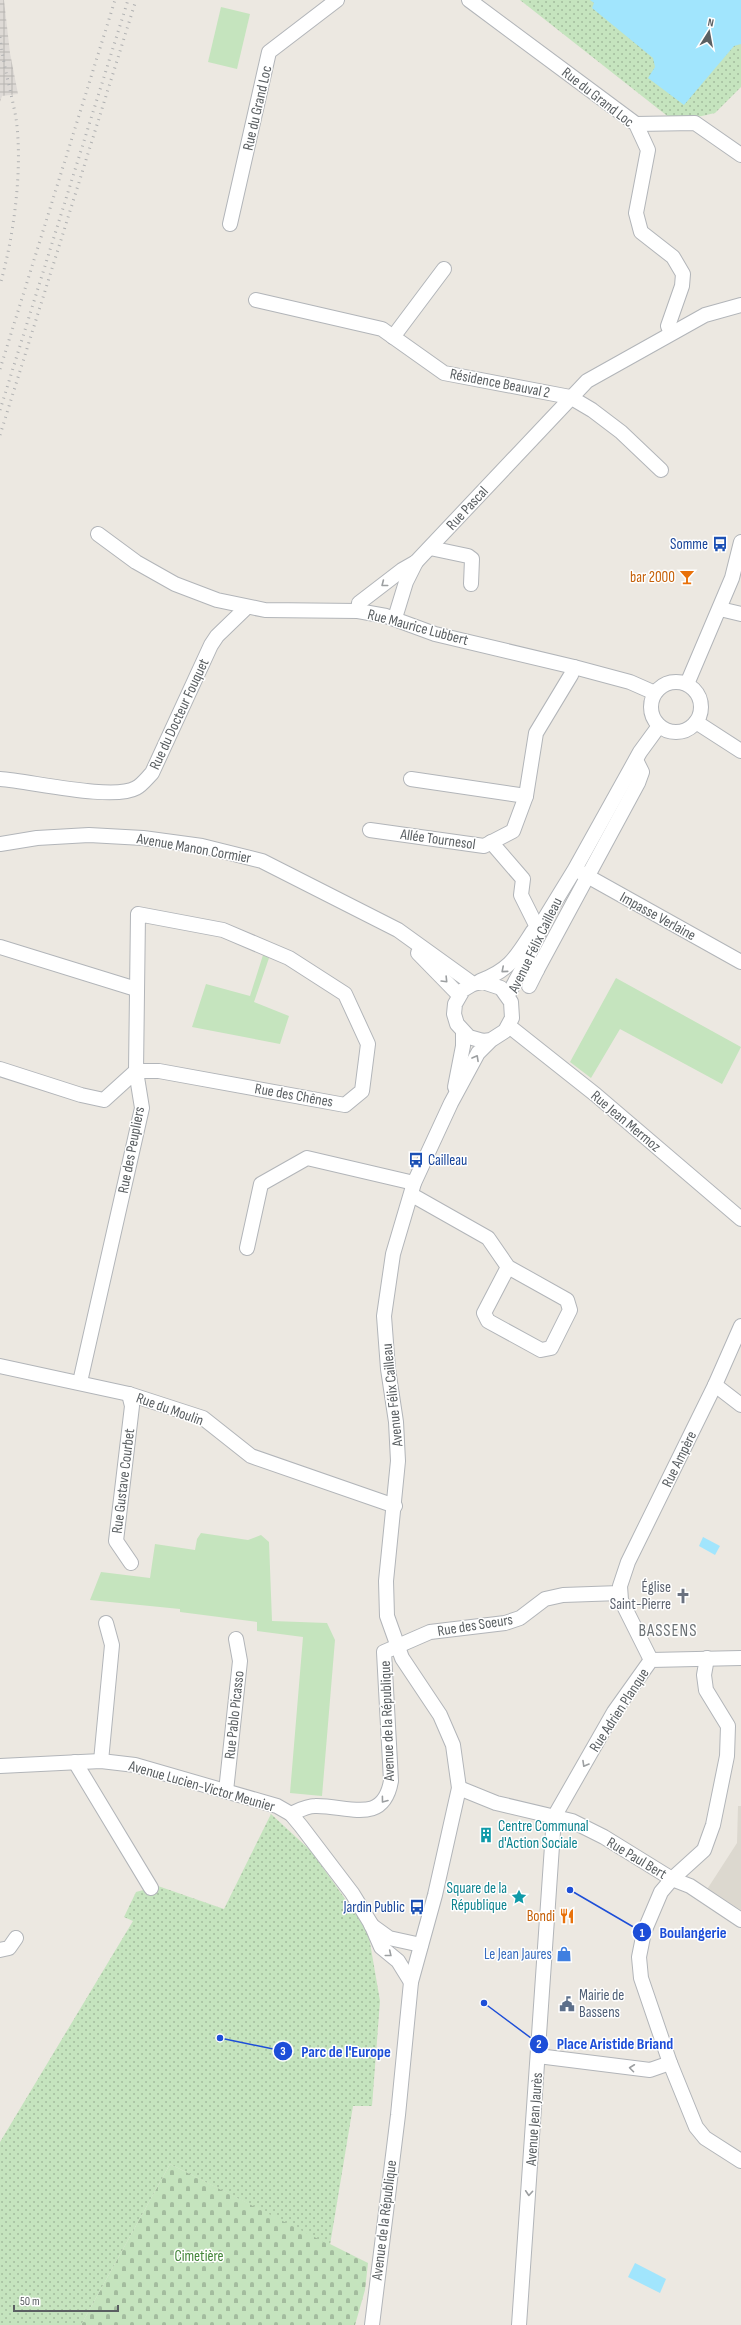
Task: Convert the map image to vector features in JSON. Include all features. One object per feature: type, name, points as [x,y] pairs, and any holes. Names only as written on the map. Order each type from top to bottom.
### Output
[{"type":"street","name":"Rue du Grand Loc","points":[[230,224],[269,52],[337,0]]},
{"type":"street","name":"Rue du Grand Loc","points":[[469,0],[636,124],[648,150],[636,213],[641,232],[673,257],[683,274],[682,286],[668,326],[671,333]]},
{"type":"street","points":[[636,124],[696,123],[741,155]]},
{"type":"street","points":[[393,337],[444,269]]},
{"type":"street","name":"Résidence Beauval 2","points":[[256,300],[382,329],[444,373],[570,397]]},
{"type":"street","name":"Rue Pascal","points":[[358,611],[359,603],[402,570],[416,562],[430,548],[587,380],[705,315],[741,305]]},
{"type":"street","points":[[570,397],[592,410],[621,432],[661,470]]},
{"type":"street","name":"Rue Maurice Lubbert","points":[[98,534],[136,562],[175,584],[217,600],[265,610],[358,611],[395,618],[435,634],[630,682],[655,693]]},
{"type":"street","points":[[687,684],[732,578],[741,542]]},
{"type":"street","points":[[430,548],[468,556],[472,559],[471,584]]},
{"type":"street","points":[[395,618],[406,582],[416,562]]},
{"type":"street","name":"Rue du Docteur Fouquet","points":[[0,779],[28,781],[102,793],[118,793],[136,788],[152,773],[211,645],[217,636],[247,607]]},
{"type":"street","points":[[720,609],[741,614]]},
{"type":"street","name":"Allée Tournesol","points":[[370,830],[484,846],[513,831],[526,796],[536,733],[571,675],[574,667]]},
{"type":"street","points":[[674,682],[687,684],[694,690],[701,702],[701,709],[696,722],[683,731],[674,732],[659,726],[651,714],[651,699],[655,693],[667,683],[674,682]]},
{"type":"street","points":[[696,722],[741,751]]},
{"type":"street","name":"Avenue Félix Cailleau","points":[[398,2115],[410,1982],[435,1895],[458,1788],[453,1745],[440,1715],[402,1658],[387,1616],[386,1580],[395,1506],[398,1462],[396,1422],[388,1369],[384,1316],[393,1254],[413,1189],[451,1103],[478,1053],[491,1040],[500,1036],[509,1026],[513,1010],[508,994],[532,965],[541,921],[575,869],[636,760],[659,726]]},
{"type":"street","points":[[528,986],[532,965],[588,876],[638,783],[642,772],[636,760]]},
{"type":"street","points":[[411,778],[526,796]]},
{"type":"street","name":"Avenue Manon Cormier","points":[[0,844],[37,838],[89,834],[143,838],[202,846],[262,860],[398,930],[473,984]]},
{"type":"street","points":[[491,842],[523,879],[521,895],[541,921],[506,969],[496,976],[473,984],[459,995],[455,1004],[454,1014],[457,1024],[463,1032],[476,1039],[491,1040]]},
{"type":"street","name":"Impasse Verlaine","points":[[575,869],[741,962]]},
{"type":"street","name":"Rue des Peupliers","points":[[80,1382],[142,1108],[136,1071],[138,914]]},
{"type":"street","name":"Rue des Chênes","points":[[136,1071],[159,1071],[345,1105],[362,1091],[368,1044],[345,994],[289,958],[223,930],[138,914]]},
{"type":"street","name":"Avenue Manon Cormier","points":[[374,918],[418,953],[459,995]]},
{"type":"street","points":[[0,947],[136,989]]},
{"type":"street","points":[[473,984],[492,983],[508,994]]},
{"type":"street","name":"Rue Jean Mermoz","points":[[509,1026],[596,1095],[741,1219]]},
{"type":"street","points":[[451,1103],[463,1046],[463,1032]]},
{"type":"street","points":[[0,1069],[81,1096],[104,1100],[136,1071]]},
{"type":"street","points":[[247,1248],[261,1184],[307,1158],[413,1189],[488,1238],[508,1268],[567,1300],[570,1310],[551,1348],[541,1350],[488,1321],[484,1314],[508,1268]]},
{"type":"street","name":"Rue Ampère","points":[[620,1593],[620,1586],[628,1562],[715,1385],[741,1326]]},
{"type":"street","name":"Rue du Moulin","points":[[0,1366],[80,1382],[129,1394],[203,1418],[251,1456],[395,1506]]},
{"type":"street","points":[[715,1385],[741,1405]]},
{"type":"street","name":"Rue Gustave Courbet","points":[[129,1394],[132,1406],[116,1540],[131,1563]]},
{"type":"street","points":[[620,1593],[621,1600],[651,1660]]},
{"type":"street","name":"Rue des Soeurs","points":[[397,1645],[430,1632],[505,1624],[520,1618],[545,1599],[551,1597],[563,1595],[620,1593]]},
{"type":"street","points":[[102,1761],[112,1645],[106,1623]]},
{"type":"street","name":"Rue Pablo Picasso","points":[[226,1791],[240,1661],[236,1639]]},
{"type":"street","name":"Avenue de la République","points":[[291,1814],[314,1806],[372,1810],[381,1805],[388,1794],[391,1781],[384,1652],[397,1645]]},
{"type":"street","points":[[707,1658],[704,1675],[706,1690],[728,1726],[727,1756],[713,1825],[704,1850],[672,1879],[661,1892],[652,1909],[644,1932],[639,1957],[641,1978],[670,2063],[696,2127],[705,2138],[741,2161]]},
{"type":"street","name":"Rue Adrien Planque","points":[[554,1818],[614,1712],[651,1660],[741,1658]]},
{"type":"street","name":"Avenue Lucien-Victor Meunier","points":[[0,1766],[102,1761],[135,1765],[276,1806],[291,1814],[352,1893],[371,1924],[381,1947],[398,1961],[410,1982]]},
{"type":"street","points":[[75,1762],[151,1888]]},
{"type":"street","name":"Rue Paul Bert","points":[[458,1788],[496,1802],[554,1818],[572,1821],[597,1834],[672,1879],[690,1886],[741,1920]]},
{"type":"street","name":"Avenue Jean Jaurès","points":[[519,2325],[554,1818]]},
{"type":"street","name":"Avenue Lucien-Victor Meunier","points":[[371,1924],[389,1938],[421,1945]]},
{"type":"street","points":[[0,1950],[10,1948],[16,1938]]},
{"type":"street","points":[[538,2056],[650,2070],[670,2063]]},
{"type":"street","name":"Avenue de la République","points":[[372,2325],[398,2115]]},
{"type":"shaded area","points":[[0,0],[4,0],[10,53],[18,94],[2,96],[0,102]]},
{"type":"shaded area","points":[[738,1806],[741,1806],[741,1915],[706,1891],[737,1843]]},
{"type":"green space","points":[[520,0],[741,0],[741,87],[715,113],[675,122]]},
{"type":"green space","points":[[221,7],[250,14],[237,69],[208,62]]},
{"type":"green space","points":[[263,955],[269,958],[254,1002],[289,1016],[280,1044],[192,1027],[206,984],[250,996]]},
{"type":"green space","points":[[616,978],[741,1047],[722,1084],[620,1029],[591,1078],[570,1062]]},
{"type":"green space","points":[[201,1533],[248,1540],[261,1535],[269,1542],[272,1621],[327,1623],[335,1640],[322,1796],[290,1793],[303,1637],[257,1631],[257,1622],[180,1612],[180,1609],[90,1600],[101,1572],[150,1578],[155,1544],[195,1550],[197,1539]]},
{"type":"green space","points":[[271,1814],[311,1851],[368,1931],[380,2001],[372,2106],[353,2106],[330,2245],[170,2164],[81,2325],[0,2325],[0,2142],[133,1921],[124,1917],[136,1892],[158,1886],[224,1909]]},
{"type":"green space","name":"Cimetière","points":[[170,2164],[368,2263],[365,2290],[355,2325],[81,2325]]},
{"type":"water","points":[[590,0],[741,0],[741,44],[734,46],[684,105],[648,78],[655,67],[653,58],[592,8],[594,3]]},
{"type":"water","points":[[703,1537],[720,1546],[715,1555],[699,1546]]},
{"type":"water","points":[[635,2263],[666,2279],[660,2293],[628,2277]]},
{"type":"railway","points":[[0,369],[115,0]]},
{"type":"railway","points":[[0,410],[128,0]]},
{"type":"railway","points":[[0,435],[136,0]]},
{"type":"railway","points":[[0,37],[16,118],[18,138],[18,180],[16,202],[5,266],[0,285]]},
{"type":"place","name":"Somme","points":[[720,544]]},
{"type":"place","name":"bar 2000","points":[[687,577]]},
{"type":"place","name":"Cailleau","points":[[416,1160]]},
{"type":"place","name":"Église Saint-Pierre","points":[[683,1596]]},
{"type":"place","name":"Centre Communal d'Action Sociale","points":[[486,1835]]},
{"type":"place","name":"Boulangerie","points":[[570,1890]]},
{"type":"place","name":"Square de la République","points":[[519,1897]]},
{"type":"place","name":"Jardin Public","points":[[417,1907]]},
{"type":"place","name":"Bondi","points":[[567,1916]]},
{"type":"place","name":"Le Jean Jaures","points":[[564,1954]]},
{"type":"place","name":"Place Aristide Briand","points":[[484,2003]]},
{"type":"place","name":"Mairie de Bassens","points":[[567,2004]]},
{"type":"place","name":"Parc de l'Europe","points":[[220,2038]]},
{"type":"district","name":"BASSENS","points":[[668,1630]]}]
